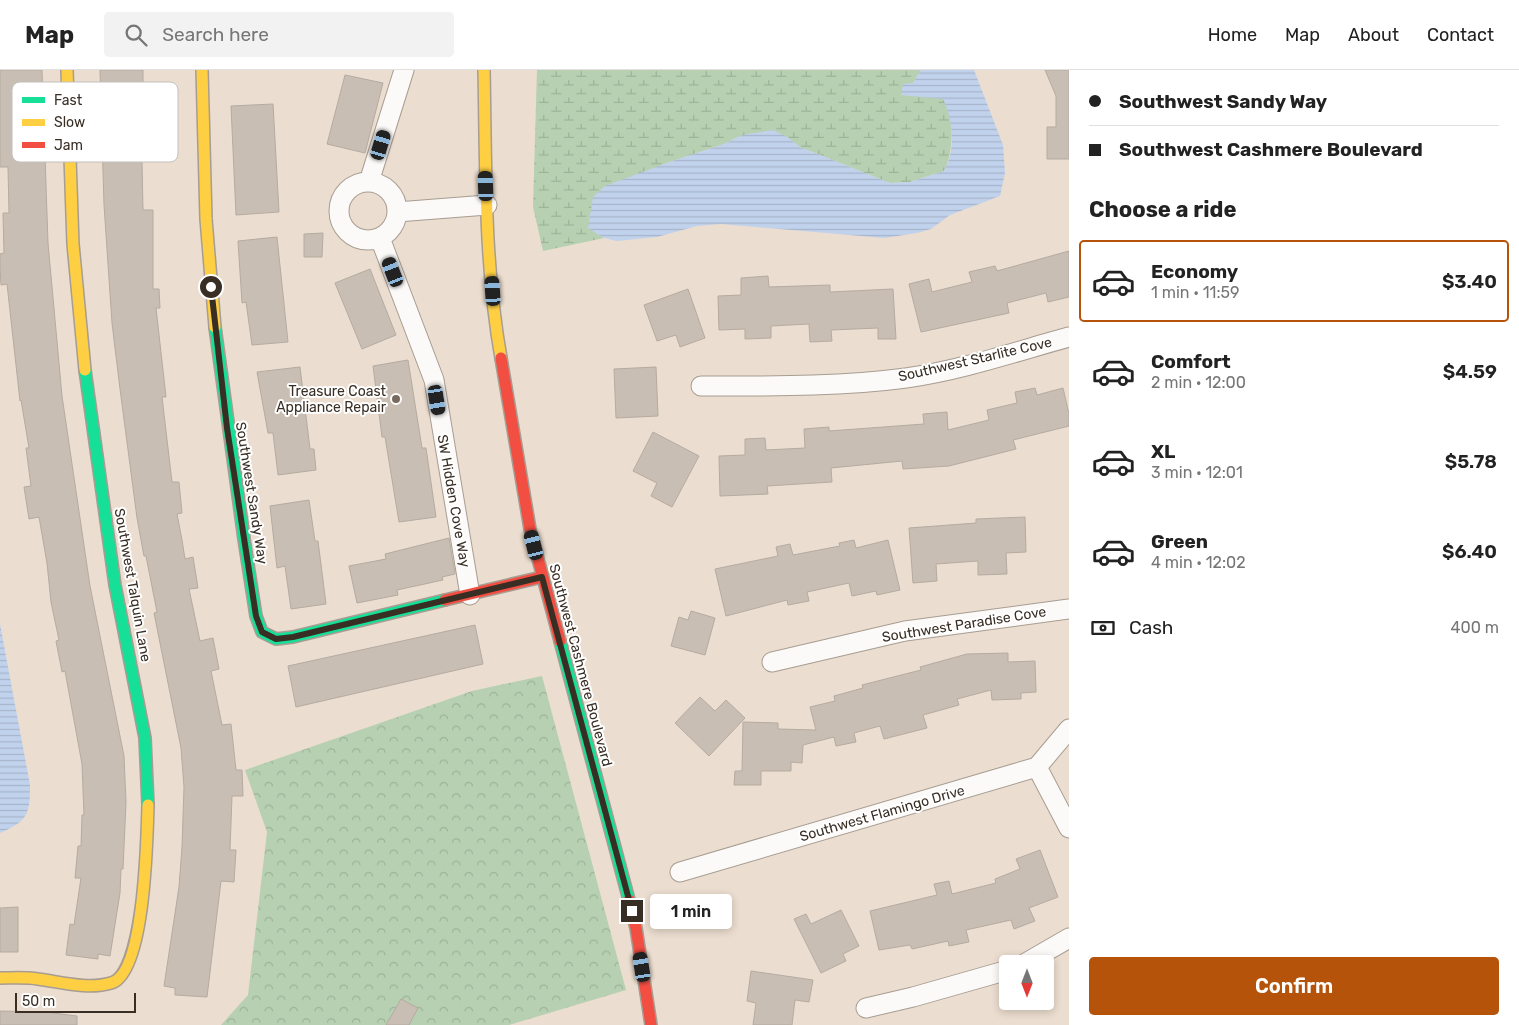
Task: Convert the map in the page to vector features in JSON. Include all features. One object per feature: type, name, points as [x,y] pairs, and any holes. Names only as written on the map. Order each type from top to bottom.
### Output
[{"type":"street","name":"Southwest Sandy Way","points":[[202,70],[203,151],[213,306],[228,438],[256,616],[262,632],[276,639],[293,637],[542,577]]},
{"type":"street","points":[[369,182],[404,70]]},
{"type":"street","name":"Southwest Cashmere Boulevard","points":[[484,70],[487,205],[496,325],[530,529],[636,928],[651,1025]]},
{"type":"street","name":"Southwest Talquin Lane","points":[[0,978],[28,978],[97,986],[120,979],[130,965],[138,927],[148,823],[147,760],[139,704],[115,588],[89,400],[75,270],[68,162]]},
{"type":"street","points":[[369,182],[384,186],[391,193],[397,212],[390,230],[380,238],[368,240],[357,238],[348,232],[339,216],[341,200],[345,193],[353,186],[369,182]]},
{"type":"street","points":[[397,212],[487,205]]},
{"type":"street","name":"SW Hidden Cove Way","points":[[380,238],[434,380],[470,595]]},
{"type":"street","name":"Southwest Starlite Cove","points":[[701,386],[830,385],[908,378],[996,358],[1069,336]]},
{"type":"street","name":"Southwest Paradise Cove","points":[[772,662],[905,631],[1069,609]]},
{"type":"street","points":[[1069,729],[1037,767],[1069,828]]},
{"type":"street","name":"Southwest Flamingo Drive","points":[[680,872],[1037,767]]},
{"type":"street","points":[[1040,955],[1069,938]]},
{"type":"street","points":[[866,1008],[913,998],[999,973]]},
{"type":"green space","points":[[537,70],[921,70],[913,83],[942,98],[946,104],[951,123],[951,145],[944,171],[910,182],[890,183],[800,147],[787,137],[742,135],[724,144],[664,164],[589,228],[604,238],[543,251],[533,207]]},
{"type":"green space","points":[[542,676],[626,990],[509,1025],[221,1025],[248,995],[267,832],[245,770],[472,691]]},
{"type":"water","points":[[921,70],[974,70],[1003,145],[1005,173],[1000,196],[950,215],[931,229],[884,238],[721,224],[697,226],[657,237],[617,241],[604,238],[588,228],[593,197],[605,186],[724,144],[742,135],[773,130],[787,137],[800,147],[890,183],[910,182],[944,171],[950,154],[952,135],[949,116],[943,99],[901,95],[903,84],[913,83]]},
{"type":"water","points":[[0,624],[30,785],[26,815],[16,825],[0,833]]},
{"type":"building","points":[[0,70],[42,70],[42,82],[12,82],[12,162],[45,162],[48,243],[62,396],[90,586],[124,756],[126,802],[120,893],[110,956],[98,954],[98,959],[66,955],[70,924],[74,925],[81,878],[75,878],[78,846],[81,846],[82,815],[84,815],[82,764],[65,671],[62,672],[56,641],[59,640],[51,602],[39,517],[29,519],[24,487],[31,486],[26,448],[29,448],[20,401],[7,284],[1,285],[0,268],[0,254],[4,253],[3,213],[9,213],[8,167],[0,167]]},
{"type":"building","points":[[100,70],[143,70],[143,82],[100,82]]},
{"type":"building","points":[[1045,70],[1069,70],[1069,159],[1047,159],[1047,127],[1056,127],[1056,96]]},
{"type":"building","points":[[345,75],[383,83],[365,153],[327,144]]},
{"type":"building","points":[[273,104],[279,212],[236,215],[231,106]]},
{"type":"building","points":[[103,162],[142,162],[143,210],[153,210],[153,289],[159,289],[160,308],[156,308],[166,397],[162,397],[172,482],[179,482],[182,513],[177,514],[185,559],[193,557],[198,588],[189,589],[200,641],[213,638],[219,669],[211,671],[222,725],[231,724],[236,770],[242,770],[243,796],[232,796],[230,850],[236,850],[234,882],[221,881],[207,997],[175,995],[175,988],[164,986],[179,887],[184,787],[181,748],[154,613],[157,612],[137,518],[112,323]]},
{"type":"building","points":[[323,233],[322,257],[304,257],[304,234]]},
{"type":"building","points":[[277,237],[288,342],[252,345],[246,302],[242,303],[238,241]]},
{"type":"building","points":[[1069,251],[1069,297],[1048,302],[1046,293],[1007,303],[1009,313],[921,332],[909,284],[929,279],[932,292],[972,282],[969,272],[995,266],[997,271]]},
{"type":"building","points":[[370,269],[396,335],[362,349],[335,283]]},
{"type":"building","points":[[768,276],[769,287],[830,285],[830,292],[893,289],[896,339],[878,339],[878,328],[831,330],[832,341],[810,342],[809,324],[771,326],[771,338],[745,339],[745,329],[719,330],[718,296],[741,295],[741,278]]},
{"type":"building","points":[[688,289],[705,338],[680,347],[676,335],[657,341],[644,305]]},
{"type":"building","points":[[408,360],[422,448],[426,448],[436,517],[399,522],[385,437],[382,437],[373,366]]},
{"type":"building","points":[[300,367],[310,449],[314,449],[316,470],[278,475],[273,433],[268,433],[257,372]]},
{"type":"building","points":[[656,367],[658,416],[616,418],[614,369]]},
{"type":"building","points":[[1035,388],[1037,395],[1063,388],[1069,414],[1069,426],[1013,440],[1016,449],[949,466],[903,469],[902,461],[831,468],[832,482],[767,486],[768,494],[720,496],[719,456],[745,455],[745,439],[765,438],[766,450],[805,448],[804,429],[829,427],[829,431],[924,424],[923,414],[947,412],[948,430],[989,420],[987,410],[1017,403],[1015,392]]},
{"type":"building","points":[[653,432],[699,456],[672,507],[651,496],[657,483],[633,471]]},
{"type":"building","points":[[309,500],[315,541],[318,541],[326,604],[291,609],[285,566],[277,568],[270,506]]},
{"type":"building","points":[[1025,517],[1026,552],[1006,553],[1007,574],[978,575],[978,561],[936,564],[937,581],[913,583],[909,528],[976,523],[976,519]]},
{"type":"building","points":[[449,538],[455,574],[442,577],[443,580],[397,590],[398,595],[357,603],[349,566],[386,559],[385,554]]},
{"type":"building","points":[[854,540],[856,548],[888,540],[900,590],[877,595],[876,591],[852,596],[849,583],[807,592],[809,601],[788,605],[787,600],[726,616],[715,569],[778,556],[776,547],[790,544],[793,555],[840,546],[839,543]]},
{"type":"building","points":[[691,611],[715,618],[705,655],[671,646],[679,617],[688,620]]},
{"type":"building","points":[[475,625],[483,664],[296,707],[288,666]]},
{"type":"building","points":[[1008,653],[1008,662],[1035,661],[1036,692],[1021,693],[1021,699],[992,700],[991,690],[957,699],[959,705],[923,715],[927,728],[884,739],[880,726],[854,733],[856,742],[836,746],[834,737],[803,745],[802,763],[791,762],[791,771],[761,771],[761,785],[734,785],[735,771],[742,771],[743,722],[778,723],[778,729],[816,730],[810,707],[835,701],[834,696],[863,688],[862,685],[921,670],[920,667],[967,654]]},
{"type":"building","points":[[700,697],[715,711],[726,700],[745,718],[709,756],[675,723]]},
{"type":"building","points":[[1040,850],[1058,897],[1029,908],[1035,921],[1014,929],[1011,920],[966,930],[969,942],[949,946],[948,941],[912,949],[910,945],[879,950],[870,911],[937,895],[934,884],[949,881],[952,894],[996,883],[995,879],[1020,869],[1016,859]]},
{"type":"building","points":[[18,907],[18,952],[0,952],[0,908]]},
{"type":"building","points":[[841,910],[859,946],[843,954],[846,961],[821,973],[794,919],[806,914],[811,924]]},
{"type":"building","points":[[751,971],[813,980],[809,1002],[795,1000],[792,1025],[753,1025],[756,1003],[747,1001]]},
{"type":"building","points":[[401,999],[418,1008],[409,1025],[386,1025]]},
{"type":"building","points":[[0,1011],[45,1012],[77,1016],[77,1025],[0,1025]]},
{"type":"traffic: fast","points":[[215,327],[244,539],[256,616],[262,632],[276,639],[293,637],[445,600]]},
{"type":"traffic: fast","points":[[85,370],[115,585],[145,738],[148,805]]},
{"type":"traffic: fast","points":[[560,641],[629,900]]},
{"type":"traffic: slow","points":[[67,70],[67,82]]},
{"type":"traffic: slow","points":[[202,70],[206,219],[215,327]]},
{"type":"traffic: slow","points":[[484,70],[491,286],[501,358]]},
{"type":"traffic: slow","points":[[70,162],[73,244],[85,370]]},
{"type":"traffic: slow","points":[[0,978],[33,978],[74,985],[93,986],[111,983],[122,974],[131,956],[142,903],[148,805]]},
{"type":"traffic: jam","points":[[501,358],[530,529],[560,641]]},
{"type":"traffic: jam","points":[[445,600],[542,577]]},
{"type":"traffic: jam","points":[[629,900],[636,928],[651,1025]]},
{"type":"place","name":"Treasure Coast Appliance Repair","points":[[396,399]]},
{"type":"route","points":[[211,287],[227,428],[256,616],[262,632],[276,639],[293,637],[542,577],[632,911]]}]
